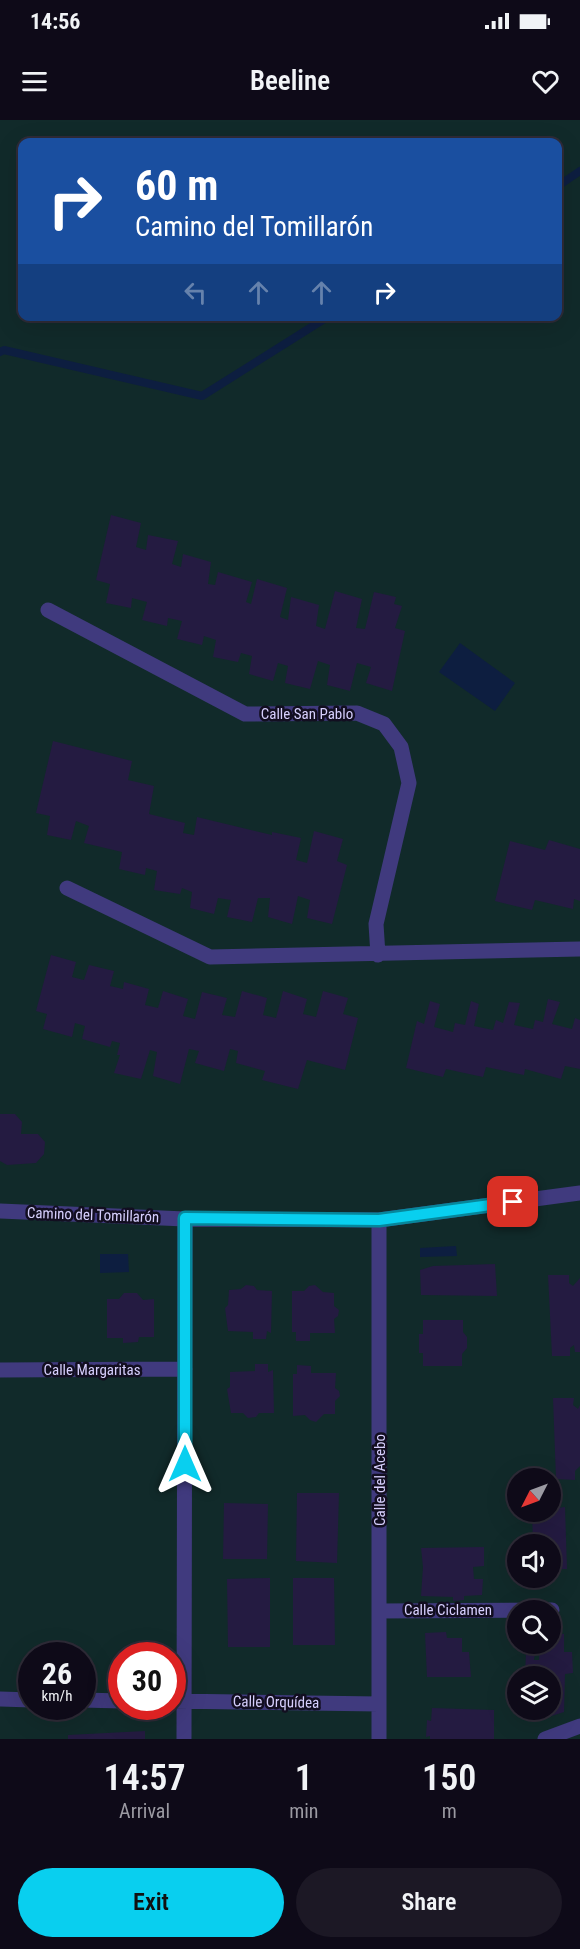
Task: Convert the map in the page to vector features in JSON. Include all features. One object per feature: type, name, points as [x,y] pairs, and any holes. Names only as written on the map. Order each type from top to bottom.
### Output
[{"type":"street","name":"Calle San Pablo","points":[[48,610],[245,714],[357,713],[384,724],[401,747],[409,783],[376,924],[378,955]]},
{"type":"street","points":[[67,888],[210,957],[580,949]]},
{"type":"street","name":"Camino del Tomillarón","points":[[0,1211],[185,1218],[379,1220],[580,1193]]},
{"type":"street","points":[[180,1642],[185,1218]]},
{"type":"street","name":"Calle del Acebo","points":[[379,1220],[379,1739]]},
{"type":"street","name":"Calle Margaritas","points":[[0,1370],[185,1369]]},
{"type":"street","name":"Calle Ciclamen","points":[[380,1611],[507,1610]]},
{"type":"street","points":[[0,1699],[18,1700]]},
{"type":"street","name":"Calle Orquídea","points":[[186,1701],[379,1704]]},
{"type":"street","points":[[182,1720],[184,1739]]},
{"type":"street","points":[[545,1739],[580,1726]]},
{"type":"green space","points":[[0,120],[580,120],[580,1739],[0,1739]]},
{"type":"water","points":[[460,643],[515,683],[495,711],[439,672]]},
{"type":"water","points":[[456,1246],[457,1256],[420,1257],[420,1248]]},
{"type":"water","points":[[100,1254],[128,1254],[129,1272],[100,1273]]},
{"type":"building","points":[[111,515],[141,523],[136,547],[146,550],[148,535],[178,541],[172,564],[181,567],[183,554],[211,562],[208,584],[215,585],[218,572],[252,582],[246,602],[251,604],[257,579],[287,588],[280,617],[288,620],[291,597],[319,605],[316,626],[325,629],[335,591],[362,599],[356,628],[365,629],[374,592],[396,597],[394,604],[402,606],[395,628],[405,631],[392,691],[366,683],[371,667],[357,663],[350,691],[327,685],[330,665],[318,661],[310,689],[285,683],[288,666],[278,663],[273,681],[249,674],[252,656],[241,653],[238,662],[213,657],[216,640],[204,636],[202,645],[177,639],[182,621],[168,618],[167,626],[142,620],[147,602],[132,598],[131,608],[106,603],[110,584],[96,580]]},
{"type":"building","points":[[53,741],[132,761],[128,780],[154,786],[149,814],[185,823],[183,833],[194,835],[197,817],[272,835],[272,832],[301,838],[296,860],[307,863],[314,831],[343,839],[337,861],[347,865],[332,924],[307,918],[310,900],[298,896],[292,924],[268,917],[270,898],[258,898],[252,922],[227,917],[231,900],[218,898],[214,914],[190,908],[192,892],[182,888],[180,894],[154,890],[157,871],[146,868],[145,875],[119,869],[122,852],[84,843],[89,826],[76,821],[71,840],[47,835],[50,816],[36,813]]},
{"type":"building","points":[[549,840],[580,849],[580,901],[574,899],[573,909],[535,900],[532,910],[495,901],[510,841],[545,850]]},
{"type":"building","points":[[51,955],[76,962],[72,977],[84,980],[89,965],[114,971],[110,986],[123,989],[124,982],[149,989],[145,1005],[158,1008],[163,991],[188,999],[183,1016],[195,1019],[202,992],[227,998],[222,1015],[235,1017],[242,991],[267,998],[263,1015],[276,1018],[283,991],[307,999],[303,1014],[316,1017],[323,991],[348,998],[343,1014],[358,1018],[345,1070],[307,1060],[298,1089],[262,1080],[265,1071],[236,1063],[238,1051],[230,1049],[224,1071],[195,1063],[199,1051],[189,1049],[180,1084],[153,1076],[157,1052],[150,1050],[141,1079],[114,1073],[120,1055],[117,1055],[120,1043],[112,1041],[110,1047],[82,1039],[85,1026],[75,1023],[72,1037],[43,1029],[47,1014],[36,1011]]},
{"type":"building","points":[[548,999],[560,1002],[552,1024],[572,1029],[575,1018],[580,1020],[580,1069],[565,1066],[561,1079],[525,1069],[524,1075],[486,1067],[483,1077],[446,1069],[443,1077],[406,1068],[417,1021],[424,1024],[430,1001],[440,1004],[434,1027],[453,1032],[455,1023],[465,1025],[471,1001],[479,1004],[474,1026],[493,1030],[496,1020],[503,1023],[509,1002],[520,1003],[514,1025],[533,1029],[535,1020],[543,1022]]},
{"type":"building","points":[[0,1114],[15,1114],[22,1122],[21,1134],[38,1134],[45,1142],[44,1154],[36,1163],[7,1165],[0,1161]]},
{"type":"building","points":[[495,1264],[497,1296],[421,1295],[420,1270],[433,1266]]},
{"type":"building","points":[[548,1275],[569,1275],[569,1283],[573,1286],[580,1278],[580,1352],[575,1352],[574,1345],[570,1348],[570,1356],[552,1356]]},
{"type":"building","points":[[246,1285],[254,1286],[257,1290],[272,1291],[271,1333],[267,1331],[266,1339],[253,1339],[253,1332],[228,1331],[225,1308],[228,1305],[229,1290],[241,1289]]},
{"type":"building","points":[[315,1285],[323,1292],[334,1293],[334,1306],[339,1310],[338,1316],[334,1319],[335,1333],[310,1333],[310,1341],[296,1341],[296,1332],[292,1332],[292,1291],[304,1291],[309,1286]]},
{"type":"building","points":[[124,1293],[137,1293],[143,1300],[154,1299],[154,1337],[139,1337],[138,1342],[123,1343],[123,1338],[107,1338],[107,1299],[119,1299]]},
{"type":"building","points":[[423,1320],[463,1320],[467,1348],[462,1354],[462,1366],[423,1366],[423,1353],[419,1353],[419,1334],[423,1334]]},
{"type":"building","points":[[255,1364],[268,1364],[268,1372],[273,1370],[274,1413],[259,1413],[256,1417],[248,1418],[243,1413],[231,1413],[227,1389],[230,1387],[230,1372],[255,1371]]},
{"type":"building","points":[[297,1365],[311,1366],[311,1373],[336,1373],[335,1388],[339,1391],[340,1396],[335,1401],[335,1414],[324,1414],[316,1422],[305,1415],[293,1416],[293,1374],[297,1374]]},
{"type":"building","points":[[553,1398],[574,1398],[573,1405],[578,1409],[580,1405],[580,1466],[575,1471],[575,1480],[561,1479],[561,1468],[556,1468]]},
{"type":"building","points":[[297,1493],[339,1493],[337,1563],[296,1561]]},
{"type":"building","points":[[224,1503],[268,1504],[267,1559],[223,1559]]},
{"type":"building","points":[[565,1507],[567,1569],[561,1569],[561,1534],[533,1534],[532,1522],[561,1522],[561,1508]]},
{"type":"building","points":[[484,1547],[484,1566],[473,1567],[474,1579],[483,1579],[482,1595],[464,1596],[464,1600],[453,1601],[453,1597],[421,1596],[423,1567],[421,1548]]},
{"type":"building","points":[[270,1578],[270,1647],[228,1647],[227,1579]]},
{"type":"building","points":[[293,1578],[334,1578],[335,1645],[293,1645]]},
{"type":"building","points":[[446,1632],[447,1638],[462,1638],[462,1652],[469,1652],[471,1677],[427,1677],[425,1633]]},
{"type":"building","points":[[561,1634],[564,1634],[564,1652],[572,1652],[573,1673],[565,1674],[564,1712],[561,1713],[561,1666],[525,1666],[526,1654],[535,1654],[534,1660],[539,1660],[539,1654],[561,1654]]},
{"type":"building","points":[[432,1708],[494,1710],[494,1739],[430,1739],[430,1736],[426,1737],[427,1720],[431,1721]]},
{"type":"building","points":[[145,1731],[145,1739],[68,1739],[68,1735]]},
{"type":"waterway","points":[[562,183],[580,171]]},
{"type":"waterway","points":[[0,352],[4,350],[202,396],[321,321]]},
{"type":"route","points":[[185,1464],[185,1218],[379,1220],[513,1202]]}]
